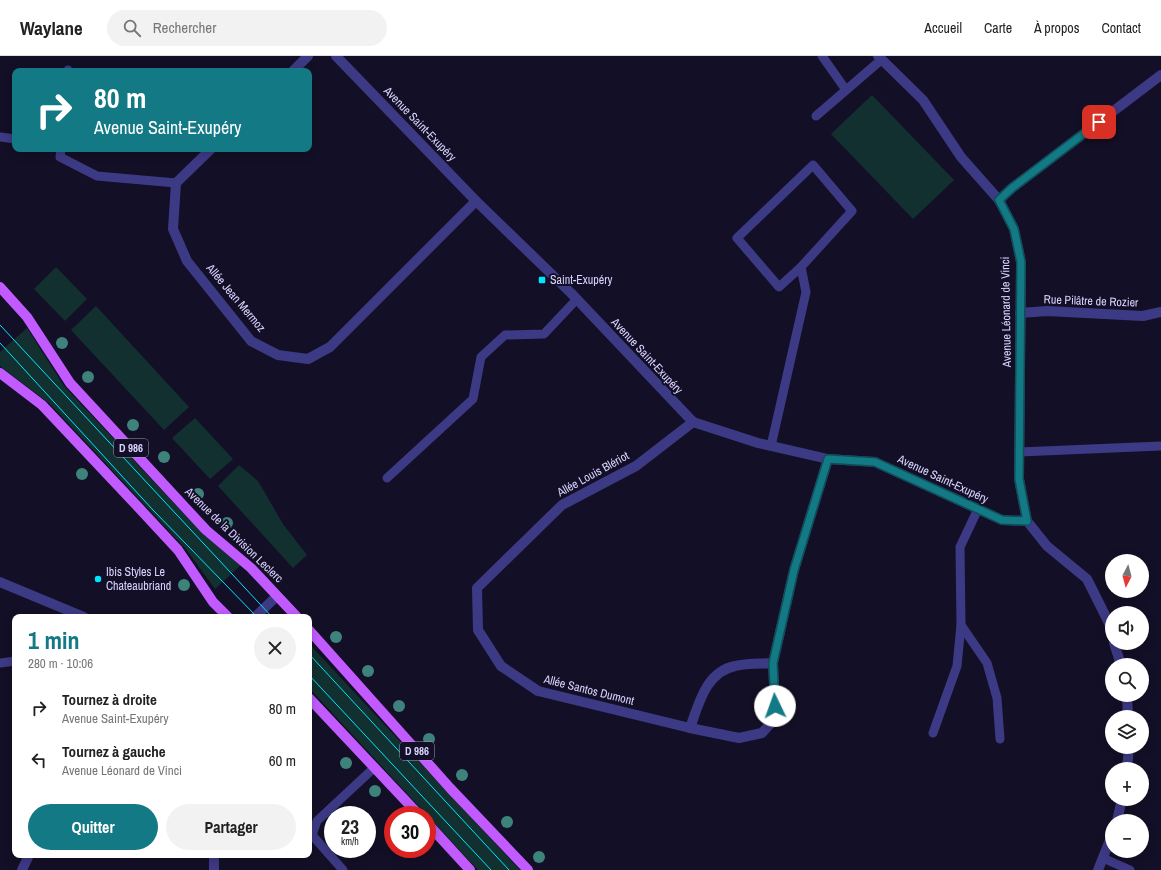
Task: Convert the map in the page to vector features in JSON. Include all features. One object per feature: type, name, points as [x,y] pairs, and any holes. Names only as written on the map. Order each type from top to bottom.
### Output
[{"type":"main road","name":"Avenue de la Division Leclerc","points":[[0,287],[27,317],[70,383],[206,530],[251,568],[294,614]]},
{"type":"main road","name":"D 986","points":[[0,374],[42,405],[164,534],[178,550],[213,602],[225,614]]},
{"type":"main road","name":"D 986","points":[[312,633],[450,788],[528,870]]},
{"type":"main road","points":[[312,701],[411,806]]},
{"type":"main road","points":[[436,833],[470,870]]},
{"type":"street","points":[[296,68],[308,56]]},
{"type":"street","name":"Avenue Saint-Exupéry","points":[[336,56],[476,201],[577,299],[693,422],[771,446],[828,459],[875,462],[1002,520],[1027,521]]},
{"type":"street","name":"Avenue Léonard de Vinci","points":[[879,58],[923,100],[961,157],[999,200],[1014,229],[1021,262],[1019,479],[1027,521]]},
{"type":"street","points":[[999,200],[1012,188],[1161,75]]},
{"type":"street","points":[[176,183],[208,152]]},
{"type":"street","name":"Allée Jean Mermoz","points":[[176,183],[173,229],[187,261],[251,341],[278,355],[308,359],[330,347],[476,201]]},
{"type":"street","name":"Rue Pilâtre de Rozier","points":[[1020,313],[1047,311],[1143,316],[1161,312]]},
{"type":"street","name":"Allée Louis Blériot","points":[[477,588],[562,505],[636,466],[693,422]]},
{"type":"street","name":"Allée Santos Dumont","points":[[477,588],[478,630],[501,666],[538,691],[690,728],[739,738],[762,733],[772,722],[775,706],[773,663],[794,570],[828,459]]},
{"type":"street","points":[[1027,521],[1047,546],[1087,579],[1105,615]]},
{"type":"street","points":[[0,582],[77,614]]},
{"type":"street","points":[[258,614],[277,596]]},
{"type":"street","points":[[690,728],[706,686],[718,672],[736,666],[773,663]]},
{"type":"street","points":[[1098,870],[1105,853]]},
{"type":"street","points":[[22,870],[28,858]]},
{"type":"street","points":[[214,858],[214,870]]},
{"type":"lane","points":[[822,56],[846,90]]},
{"type":"lane","points":[[816,116],[879,58]]},
{"type":"lane","points":[[0,137],[12,139]]},
{"type":"lane","points":[[61,152],[60,157],[98,176],[176,183]]},
{"type":"lane","points":[[813,165],[852,211],[801,267],[779,287],[737,238],[813,165]]},
{"type":"lane","points":[[771,446],[806,292],[801,267]]},
{"type":"lane","points":[[388,478],[473,399],[481,357],[505,335],[544,334],[577,299]]},
{"type":"lane","points":[[1019,452],[1161,446]]},
{"type":"lane","points":[[933,733],[957,666],[961,625],[960,547],[978,509]]},
{"type":"lane","points":[[961,625],[987,663],[997,698],[1000,739]]},
{"type":"lane","points":[[0,663],[12,661]]},
{"type":"lane","points":[[343,870],[312,835],[317,822],[334,804],[375,767]]},
{"type":"lane","points":[[1103,858],[1130,870]]},
{"type":"green space","points":[[872,95],[954,180],[913,219],[831,134]]},
{"type":"green space","points":[[56,267],[87,299],[65,321],[34,289]]},
{"type":"green space","points":[[96,306],[189,407],[164,430],[71,330]]},
{"type":"green space","points":[[27,328],[64,386],[202,533],[241,565],[215,589],[185,548],[50,404],[0,366],[0,352]]},
{"type":"green space","points":[[195,418],[233,459],[210,479],[172,438]]},
{"type":"green space","points":[[239,465],[258,481],[283,524],[307,555],[293,568],[218,486]]},
{"type":"green space","points":[[312,646],[314,649],[520,870],[478,870],[436,825],[436,806],[419,806],[312,691]]},
{"type":"tram line","points":[[0,325],[269,614]]},
{"type":"tram line","points":[[0,343],[153,510],[254,614]]},
{"type":"tram line","points":[[312,657],[509,870]]},
{"type":"tram line","points":[[312,678],[491,870]]},
{"type":"place","name":"Saint-Exupéry","points":[[542,280]]},
{"type":"place","name":"Ibis Styles Le Chateaubriand","points":[[98,579]]},
{"type":"route","points":[[775,706],[773,663],[794,570],[828,459],[875,462],[1002,520],[1027,521],[1019,479],[1021,262],[1014,229],[999,200],[1012,188],[1099,122]]}]
